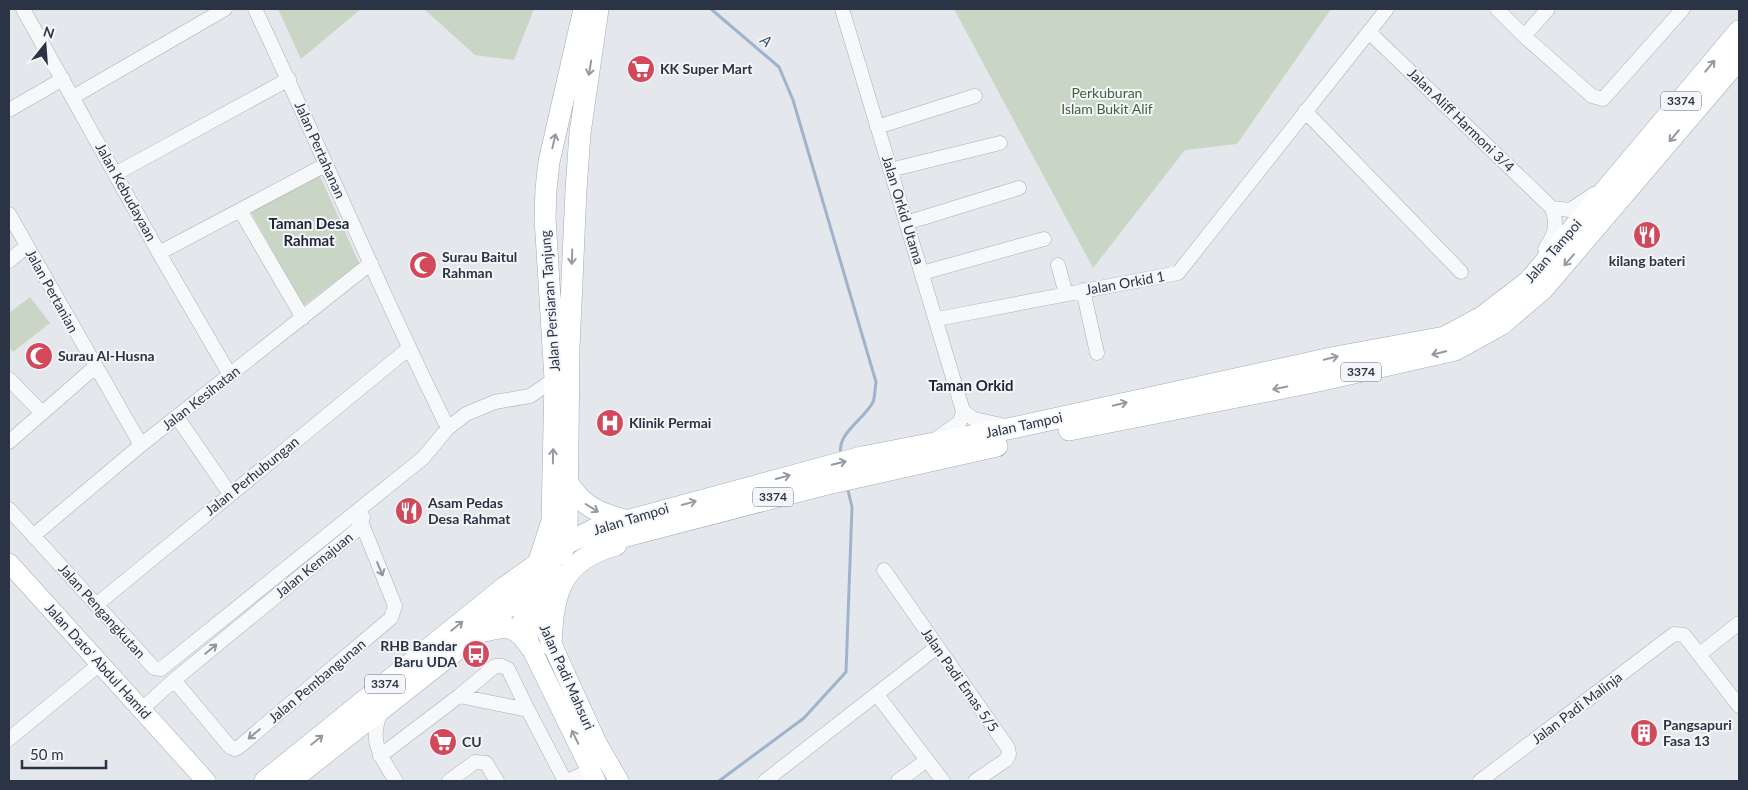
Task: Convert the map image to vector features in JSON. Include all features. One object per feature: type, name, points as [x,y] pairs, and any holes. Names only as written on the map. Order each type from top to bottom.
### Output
[{"type":"main road","name":"Jalan Persiaran Tanjung","points":[[546,565],[552,521],[555,379],[544,218],[549,162],[584,9]]},
{"type":"main road","name":"Jalan Persiaran Tanjung","points":[[566,544],[569,339],[576,190],[580,133],[598,9]]},
{"type":"main road","name":"Jalan Tampoi","points":[[863,466],[925,446],[1336,357],[1445,337],[1482,317],[1529,281],[1739,31]]},
{"type":"main road","name":"Jalan Tampoi","points":[[265,781],[546,565],[566,544],[593,530],[625,520],[863,466],[1091,425],[1382,367],[1455,350],[1502,324],[1543,289],[1739,59]]},
{"type":"main road","points":[[546,189],[549,219],[557,228],[564,224],[576,190]]},
{"type":"main road","name":"Jalan Tampoi","points":[[546,565],[594,544],[667,524],[819,477]]},
{"type":"main road","points":[[567,482],[578,498],[588,506],[607,516],[625,520]]},
{"type":"main road","points":[[515,589],[545,526],[552,498]]},
{"type":"main road","points":[[478,633],[496,627],[511,628],[541,646],[560,587],[574,566],[603,548],[645,537],[667,524]]},
{"type":"main road","name":"Jalan Dato' Abdul Hamid","points":[[9,563],[206,781]]},
{"type":"main road","name":"Jalan Padi Mahsuri","points":[[546,565],[540,607],[541,646],[594,776]]},
{"type":"main road","name":"Jalan Tampoi","points":[[290,781],[478,633],[515,589]]},
{"type":"main road","name":"Jalan Padi Mahsuri","points":[[515,589],[523,619],[541,646],[619,781]]},
{"type":"street","points":[[73,97],[225,9]]},
{"type":"street","name":"Jalan Pertahanan","points":[[255,9],[289,79],[325,165],[408,349],[448,428]]},
{"type":"street","name":"Jalan Orkid Utama","points":[[842,9],[964,411]]},
{"type":"street","name":"Jalan Orkid 1","points":[[937,319],[1178,273],[1387,9]]},
{"type":"street","points":[[1497,9],[1524,36],[1592,96],[1603,99],[1683,9]]},
{"type":"street","points":[[1524,36],[1548,9]]},
{"type":"street","name":"Jalan Kebudayaan","points":[[29,10],[63,80],[159,253],[230,375]]},
{"type":"street","name":"Jalan Aliff Harmoni 3/4","points":[[1369,32],[1552,208]]},
{"type":"street","points":[[116,174],[289,79]]},
{"type":"street","points":[[9,110],[63,80]]},
{"type":"street","points":[[877,127],[975,96]]},
{"type":"street","points":[[1305,111],[1461,272]]},
{"type":"street","points":[[890,170],[1000,143]]},
{"type":"street","points":[[159,253],[325,165]]},
{"type":"street","points":[[1498,306],[1534,264],[1555,233],[1557,222],[1552,208],[1570,210],[1622,170]]},
{"type":"street","points":[[906,223],[1020,188]]},
{"type":"street","points":[[240,210],[303,318]]},
{"type":"street","name":"Jalan Pertanian","points":[[9,214],[141,445]]},
{"type":"street","points":[[922,273],[1044,238]]},
{"type":"street","points":[[9,261],[27,246]]},
{"type":"street","name":"Jalan Kesihatan","points":[[33,536],[141,445],[371,264]]},
{"type":"street","points":[[1058,265],[1066,294]]},
{"type":"street","points":[[1083,290],[1097,353]]},
{"type":"street","name":"Jalan Perhubungan","points":[[96,605],[408,349]]},
{"type":"street","points":[[9,442],[95,367]]},
{"type":"street","points":[[9,379],[42,413]]},
{"type":"street","points":[[366,504],[423,458],[448,428],[466,414],[480,407],[530,396],[555,379]]},
{"type":"street","points":[[530,396],[554,414]]},
{"type":"street","points":[[925,446],[960,422],[964,411],[974,419],[986,423],[1017,427]]},
{"type":"street","points":[[177,417],[230,494]]},
{"type":"street","name":"Jalan Kemajuan","points":[[142,710],[174,680],[362,524],[366,504]]},
{"type":"street","name":"Jalan Pengangkutan","points":[[9,509],[154,668],[161,669],[366,504]]},
{"type":"street","name":"Jalan Pembangunan","points":[[174,680],[230,747],[235,749],[239,747],[391,618],[395,612],[395,606],[362,524]]},
{"type":"street","name":"Jalan Padi Emas 5/5","points":[[884,570],[1008,748],[1009,754],[1006,760],[975,781]]},
{"type":"street","points":[[1739,623],[1700,654],[1739,706]]},
{"type":"street","name":"Jalan Padi Malinja","points":[[1489,779],[1674,634],[1684,635],[1700,654]]},
{"type":"street","points":[[765,781],[878,696],[938,647]]},
{"type":"street","points":[[9,739],[101,663]]},
{"type":"street","points":[[380,756],[495,666],[502,666],[508,669],[566,781],[594,776]]},
{"type":"street","points":[[459,696],[528,710]]},
{"type":"street","points":[[878,696],[943,781]]},
{"type":"street","points":[[384,706],[375,736],[380,756],[396,781]]},
{"type":"street","points":[[898,781],[927,760]]},
{"type":"street","points":[[449,781],[475,762],[486,763],[497,781]]},
{"type":"green space","points":[[278,9],[361,9],[301,59]]},
{"type":"green space","points":[[424,9],[534,9],[514,60],[475,55]]},
{"type":"green space","name":"Perkuburan Islam Bukit Alif","points":[[954,9],[1331,9],[1237,144],[1185,150],[1093,268]]},
{"type":"green space","points":[[320,176],[359,263],[303,306],[250,210]]},
{"type":"green space","points":[[30,297],[50,323],[13,352],[9,347],[9,313]]},
{"type":"waterway","name":"A","points":[[711,9],[779,67],[793,100],[876,382],[873,402],[847,433],[841,447],[841,455]]},
{"type":"waterway","points":[[719,781],[804,718],[846,672],[852,507],[847,486]]},
{"type":"place","name":"KK Super Mart","points":[[641,69]]},
{"type":"place","name":"kilang bateri","points":[[1647,235]]},
{"type":"place","name":"Surau Baitul Rahman","points":[[423,265]]},
{"type":"place","name":"Surau Al-Husna","points":[[39,356]]},
{"type":"place","name":"Klinik Permai","points":[[610,423]]},
{"type":"place","name":"Asam Pedas Desa Rahmat","points":[[409,511]]},
{"type":"place","name":"RHB Bandar Baru UDA","points":[[476,654]]},
{"type":"place","name":"Pangsapuri Fasa 13","points":[[1644,733]]},
{"type":"place","name":"CU","points":[[443,742]]},
{"type":"district","name":"Taman Desa Rahmat","points":[[309,232]]},
{"type":"district","name":"Taman Orkid","points":[[971,386]]}]
